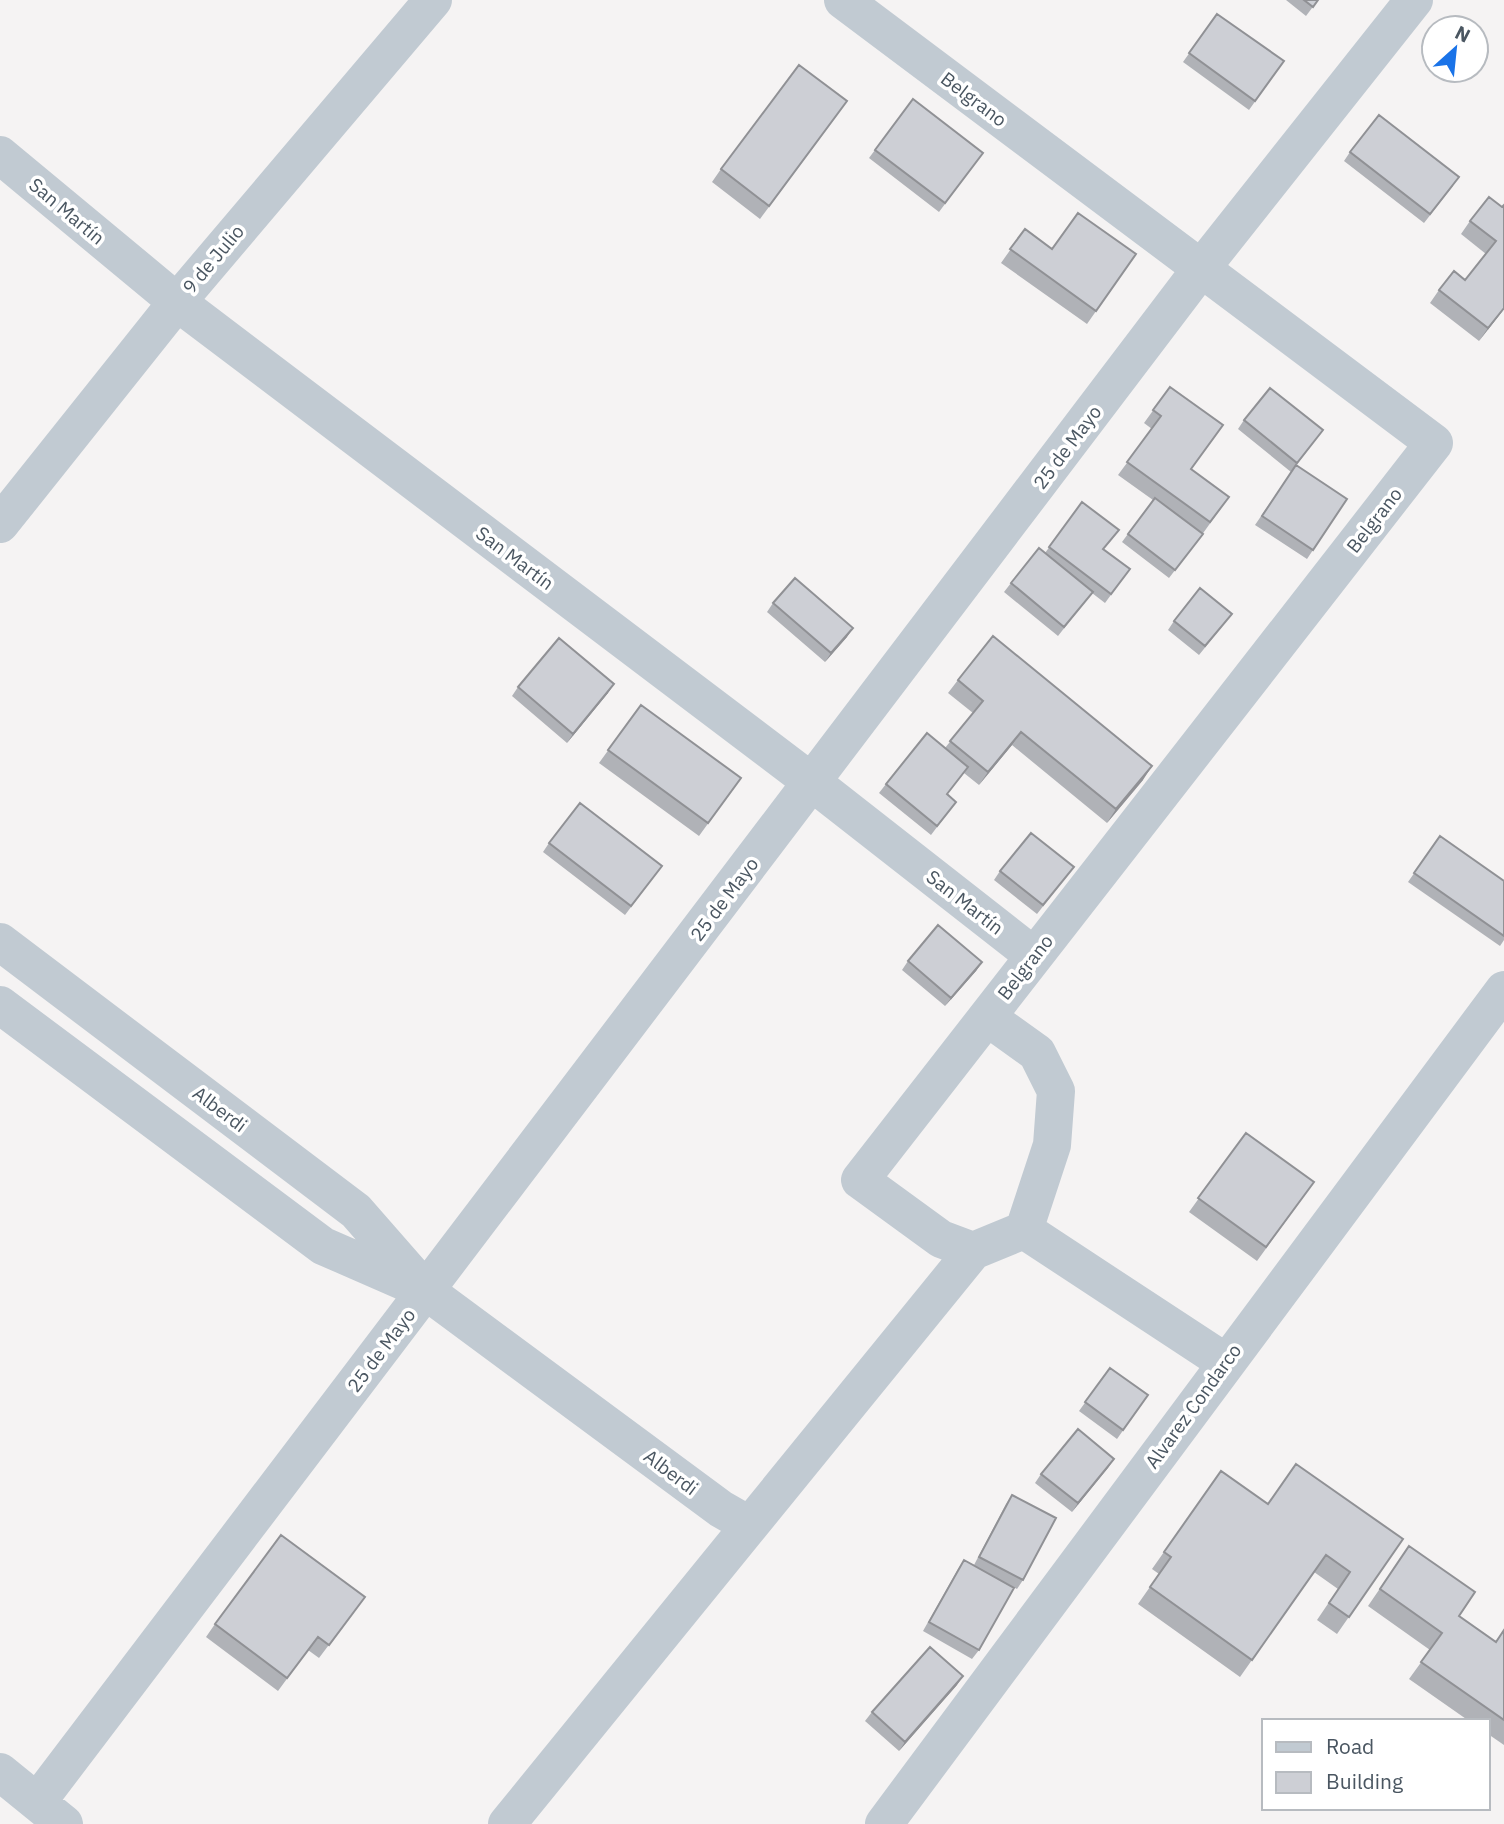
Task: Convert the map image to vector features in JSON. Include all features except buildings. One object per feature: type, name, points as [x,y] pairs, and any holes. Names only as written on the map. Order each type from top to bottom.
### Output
[{"type":"street","name":"9 de Julio","points":[[0,524],[177,302],[433,0]]},
{"type":"street","name":"Belgrano","points":[[843,0],[1434,443],[860,1180],[941,1238],[973,1251]]},
{"type":"street","name":"25 de Mayo","points":[[51,1813],[426,1291],[1200,270],[1414,0]]},
{"type":"street","name":"San Martín","points":[[0,155],[177,302],[813,783],[1034,956]]},
{"type":"street","name":"Alberdi","points":[[0,942],[356,1211],[426,1291],[721,1509],[749,1525]]},
{"type":"street","name":"Alvarez Condarco","points":[[884,1824],[1224,1362],[1504,990]]},
{"type":"street","name":"Alberdi","points":[[0,1005],[323,1246],[426,1291]]},
{"type":"street","points":[[508,1824],[973,1251],[1024,1230],[1052,1145],[1056,1091],[1037,1053],[987,1017]]},
{"type":"street","points":[[1024,1230],[1224,1362]]},
{"type":"street","points":[[0,1772],[51,1813]]}]
